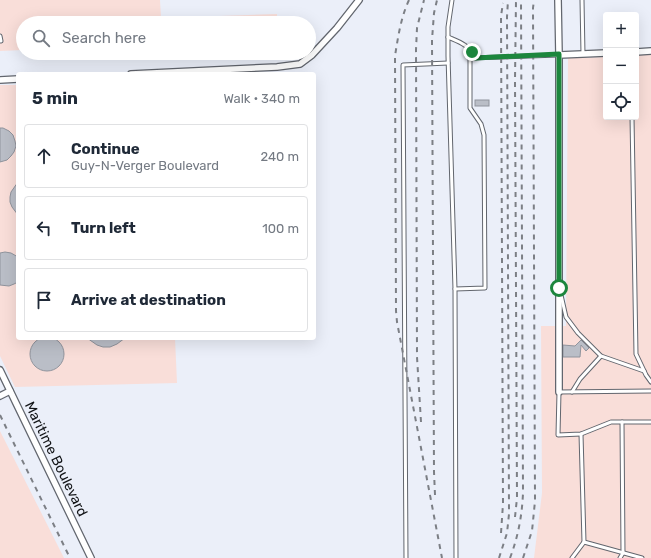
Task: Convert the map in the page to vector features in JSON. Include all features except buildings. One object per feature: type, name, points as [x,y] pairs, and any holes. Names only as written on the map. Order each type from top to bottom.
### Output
[{"type":"street","points":[[316,51],[337,28],[359,0]]},
{"type":"street","points":[[558,0],[559,392]]},
{"type":"street","points":[[639,52],[651,51]]},
{"type":"street","points":[[559,54],[603,53]]},
{"type":"street","points":[[172,72],[277,67],[300,64],[305,60]]},
{"type":"street","points":[[0,80],[16,79]]},
{"type":"street","name":"Maritime Boulevard","points":[[0,370],[91,558]]},
{"type":"street","points":[[0,396],[10,391]]},
{"type":"lane","points":[[452,0],[448,27],[448,64],[455,289],[456,558]]},
{"type":"lane","points":[[582,0],[583,54]]},
{"type":"lane","points":[[0,36],[0,41]]},
{"type":"lane","points":[[448,37],[464,44],[472,52],[475,58]]},
{"type":"lane","points":[[455,289],[485,288],[484,135],[481,124],[470,108],[470,58],[559,54]]},
{"type":"lane","points":[[406,558],[403,65],[448,64]]},
{"type":"lane","points":[[632,120],[636,354],[651,382]]},
{"type":"lane","points":[[559,288],[566,317],[578,333],[601,356],[644,371]]},
{"type":"lane","points":[[572,392],[580,379],[601,356]]},
{"type":"lane","points":[[651,391],[559,392],[558,435],[581,434],[611,422],[651,422]]},
{"type":"lane","points":[[620,558],[623,553],[622,422]]},
{"type":"lane","points":[[572,558],[584,542],[581,434]]},
{"type":"lane","points":[[584,542],[642,558]]},
{"type":"shaded area","points":[[0,0],[160,0],[161,16],[16,16],[16,50],[0,51]]},
{"type":"shaded area","points":[[277,14],[277,16],[219,16]]},
{"type":"shaded area","points":[[639,55],[651,55],[651,558],[534,558],[542,493],[541,326],[566,326],[568,58],[603,57],[603,120],[639,120]]},
{"type":"shaded area","points":[[0,85],[16,85],[16,340],[175,340],[177,383],[15,387],[0,356]]},
{"type":"shaded area","points":[[0,431],[64,558],[0,558]]},
{"type":"railway","points":[[409,0],[402,20],[395,56],[396,311],[442,558]]},
{"type":"railway","points":[[421,422],[417,357],[416,50],[417,28],[424,0]]},
{"type":"railway","points":[[435,495],[432,40],[434,13],[437,0]]},
{"type":"railway","points":[[499,558],[507,533],[509,514],[508,0]]},
{"type":"railway","points":[[515,517],[517,498],[516,0]]},
{"type":"railway","points":[[510,558],[519,526],[523,493],[521,0]]},
{"type":"railway","points":[[523,558],[532,531],[535,501],[534,0]]},
{"type":"railway","points":[[501,533],[503,504],[501,16],[503,3]]},
{"type":"railway","points":[[0,415],[70,558]]},
{"type":"route","points":[[472,52],[475,58],[559,54],[559,288]]}]
